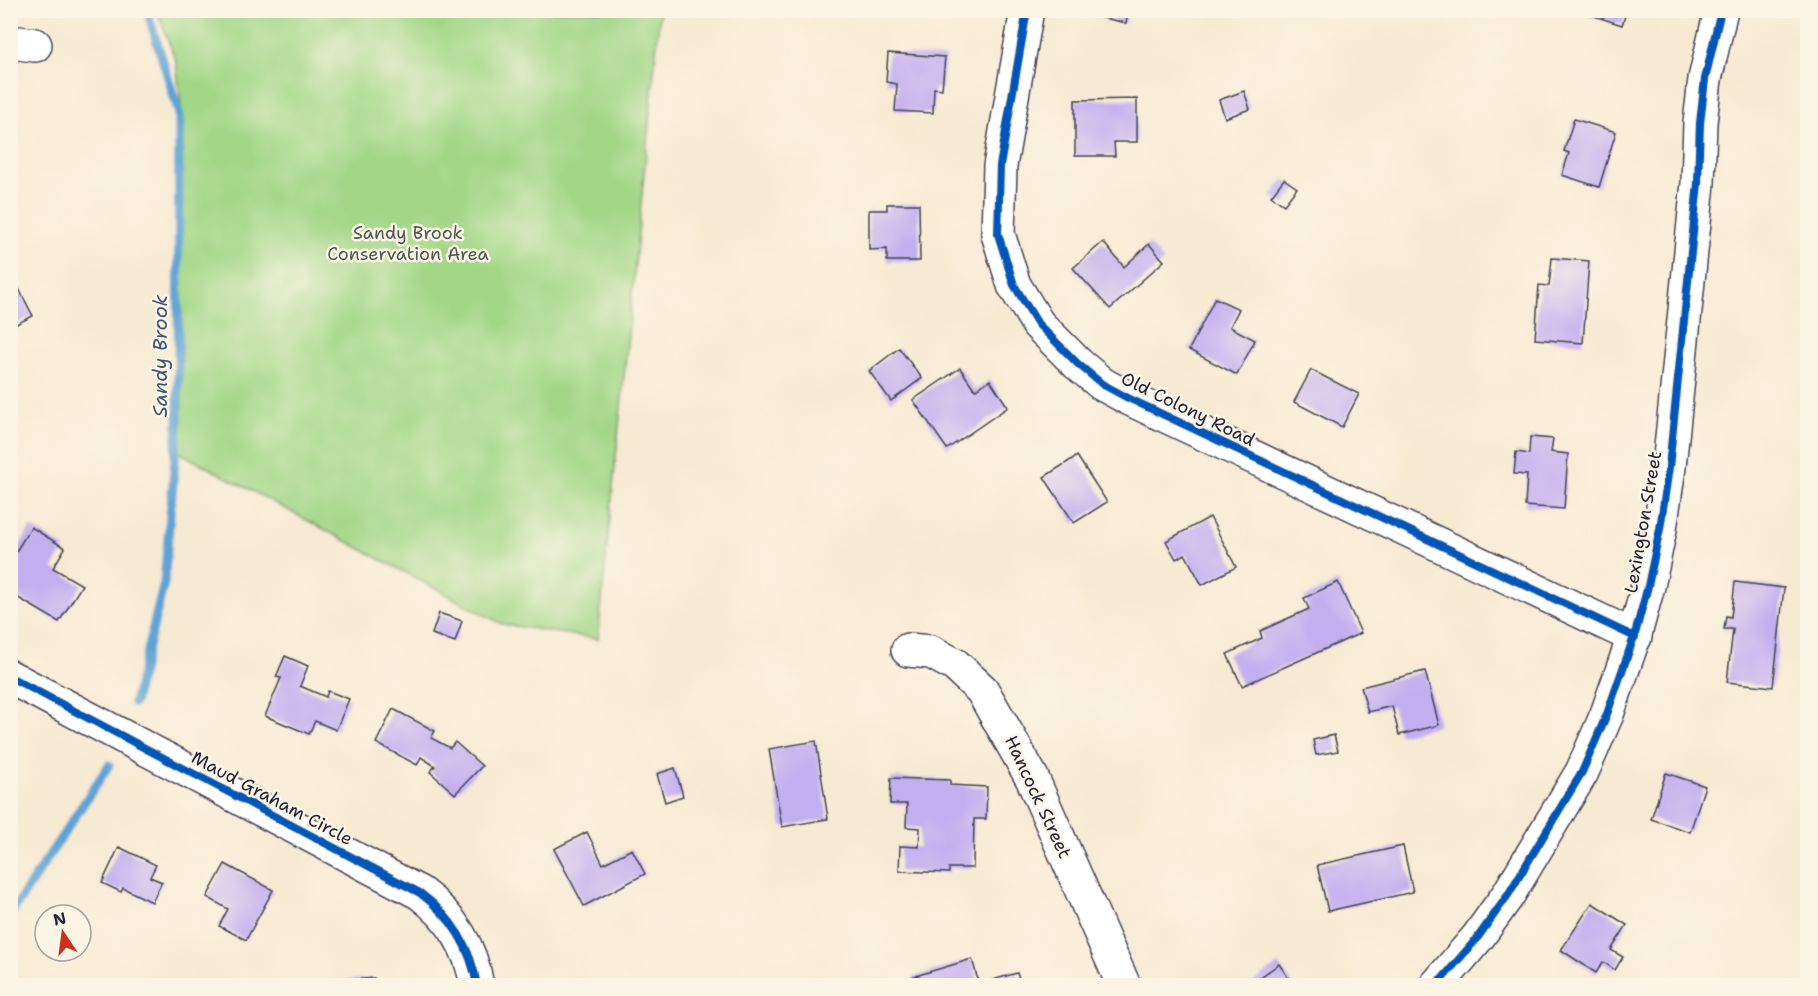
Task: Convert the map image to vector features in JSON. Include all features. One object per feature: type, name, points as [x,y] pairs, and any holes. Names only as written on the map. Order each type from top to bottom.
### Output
[{"type":"street","name":"Old Colony Road","points":[[1027,10],[1000,166],[998,234],[1014,285],[1038,324],[1061,350],[1102,384],[1128,398],[1635,637]]},
{"type":"street","name":"Lexington Street","points":[[1436,986],[1478,937],[1508,895],[1582,772],[1607,714],[1635,637],[1652,567],[1669,467],[1698,183],[1700,123],[1706,79],[1721,10]]},
{"type":"street","name":"Hancock Street","points":[[908,650],[931,652],[954,665],[982,690],[1032,778],[1124,986]]},
{"type":"street","name":"Maud Graham Circle","points":[[10,677],[420,893],[445,915],[458,932],[468,951],[477,986]]},
{"type":"green space","name":"Sandy Brook Conservation Area","points":[[157,11],[660,11],[598,639],[502,624],[175,450],[183,122],[176,61]]},
{"type":"building","points":[[1091,10],[1128,10],[1126,23],[1090,15]]},
{"type":"building","points":[[1586,10],[1627,10],[1622,25],[1585,13]]},
{"type":"building","points":[[1806,45],[1808,45],[1808,75],[1802,75]]},
{"type":"building","points":[[888,53],[945,57],[942,89],[934,88],[933,113],[895,111],[897,84],[886,82]]},
{"type":"building","points":[[1244,91],[1250,109],[1225,118],[1219,100]]},
{"type":"building","points":[[1137,99],[1137,142],[1114,142],[1115,156],[1075,156],[1075,100]]},
{"type":"building","points":[[1574,119],[1616,132],[1599,187],[1562,175],[1569,153],[1564,151]]},
{"type":"building","points":[[1284,179],[1297,188],[1284,205],[1271,196]]},
{"type":"building","points":[[887,204],[919,204],[920,261],[887,261],[887,249],[869,250],[869,210],[887,210]]},
{"type":"building","points":[[1103,242],[1124,267],[1149,244],[1164,261],[1110,309],[1073,268]]},
{"type":"building","points":[[1552,258],[1589,261],[1583,343],[1535,339],[1539,285],[1549,286]]},
{"type":"building","points":[[19,289],[33,316],[14,325],[10,319],[10,293]]},
{"type":"building","points":[[1215,298],[1239,309],[1230,327],[1255,340],[1237,375],[1189,350]]},
{"type":"building","points":[[899,348],[922,378],[891,401],[869,371]]},
{"type":"building","points":[[960,368],[975,390],[990,380],[1008,407],[947,449],[913,400]]},
{"type":"building","points":[[1311,370],[1359,394],[1342,427],[1294,402]]},
{"type":"building","points":[[1530,437],[1553,439],[1551,452],[1568,454],[1564,509],[1525,506],[1527,475],[1514,474],[1516,452],[1529,454]]},
{"type":"building","points":[[1077,456],[1107,502],[1074,523],[1044,477]]},
{"type":"building","points":[[1210,517],[1236,567],[1202,585],[1185,554],[1176,559],[1166,541]]},
{"type":"building","points":[[31,527],[65,548],[53,568],[82,585],[59,622],[10,593],[10,561]]},
{"type":"building","points":[[1338,582],[1361,633],[1242,686],[1227,654],[1262,638],[1260,631],[1309,609],[1304,598]]},
{"type":"building","points":[[1735,582],[1784,588],[1773,687],[1727,682],[1733,629],[1724,629],[1726,616],[1731,617]]},
{"type":"building","points":[[439,613],[462,621],[455,642],[432,634]]},
{"type":"building","points":[[285,656],[308,666],[300,686],[326,697],[328,691],[349,699],[336,730],[315,721],[309,734],[265,716],[281,678],[276,677]]},
{"type":"building","points":[[1425,671],[1439,725],[1399,735],[1392,706],[1368,712],[1361,687]]},
{"type":"building","points":[[393,709],[435,731],[431,738],[450,748],[455,742],[482,766],[455,794],[430,772],[435,766],[421,757],[417,765],[376,743]]},
{"type":"building","points":[[1334,735],[1338,751],[1316,755],[1313,740]]},
{"type":"building","points":[[816,741],[828,819],[782,827],[769,749]]},
{"type":"building","points":[[675,768],[683,796],[665,802],[657,774]]},
{"type":"building","points":[[1666,773],[1705,786],[1690,832],[1651,819]]},
{"type":"building","points":[[891,778],[950,780],[950,785],[987,787],[986,819],[974,819],[973,868],[949,868],[949,873],[899,871],[900,846],[919,847],[920,828],[906,827],[907,804],[890,804]]},
{"type":"building","points":[[587,832],[603,864],[632,849],[645,874],[584,906],[554,849]]},
{"type":"building","points":[[1403,846],[1413,892],[1328,911],[1317,865]]},
{"type":"building","points":[[119,847],[156,865],[150,877],[162,882],[152,902],[123,888],[121,892],[102,883]]},
{"type":"building","points":[[225,864],[273,890],[246,940],[219,926],[228,909],[207,897]]},
{"type":"building","points":[[1592,903],[1627,925],[1611,950],[1623,957],[1615,970],[1603,962],[1596,973],[1561,950]]},
{"type":"building","points":[[972,959],[979,984],[1017,973],[1021,986],[915,986],[912,977]]},
{"type":"building","points":[[1279,964],[1294,986],[1248,986]]},
{"type":"building","points":[[374,978],[375,986],[329,986],[329,982]]},
{"type":"building","points":[[871,980],[890,980],[890,986],[871,986]]},
{"type":"waterway","name":"Sandy Brook","points":[[134,703],[164,583],[178,426],[179,113],[147,10]]},
{"type":"waterway","name":"Sandy Brook","points":[[10,915],[109,765]]},
{"type":"cycle path","points":[[1027,10],[1000,166],[998,234],[1014,285],[1038,324],[1078,364],[1102,384],[1128,398],[1635,637]]},
{"type":"cycle path","points":[[1436,986],[1478,937],[1508,895],[1582,772],[1607,714],[1635,634],[1660,529],[1669,467],[1698,183],[1700,123],[1705,79],[1721,10]]},
{"type":"cycle path","points":[[10,677],[420,893],[441,912],[458,934],[470,958],[477,986]]}]
